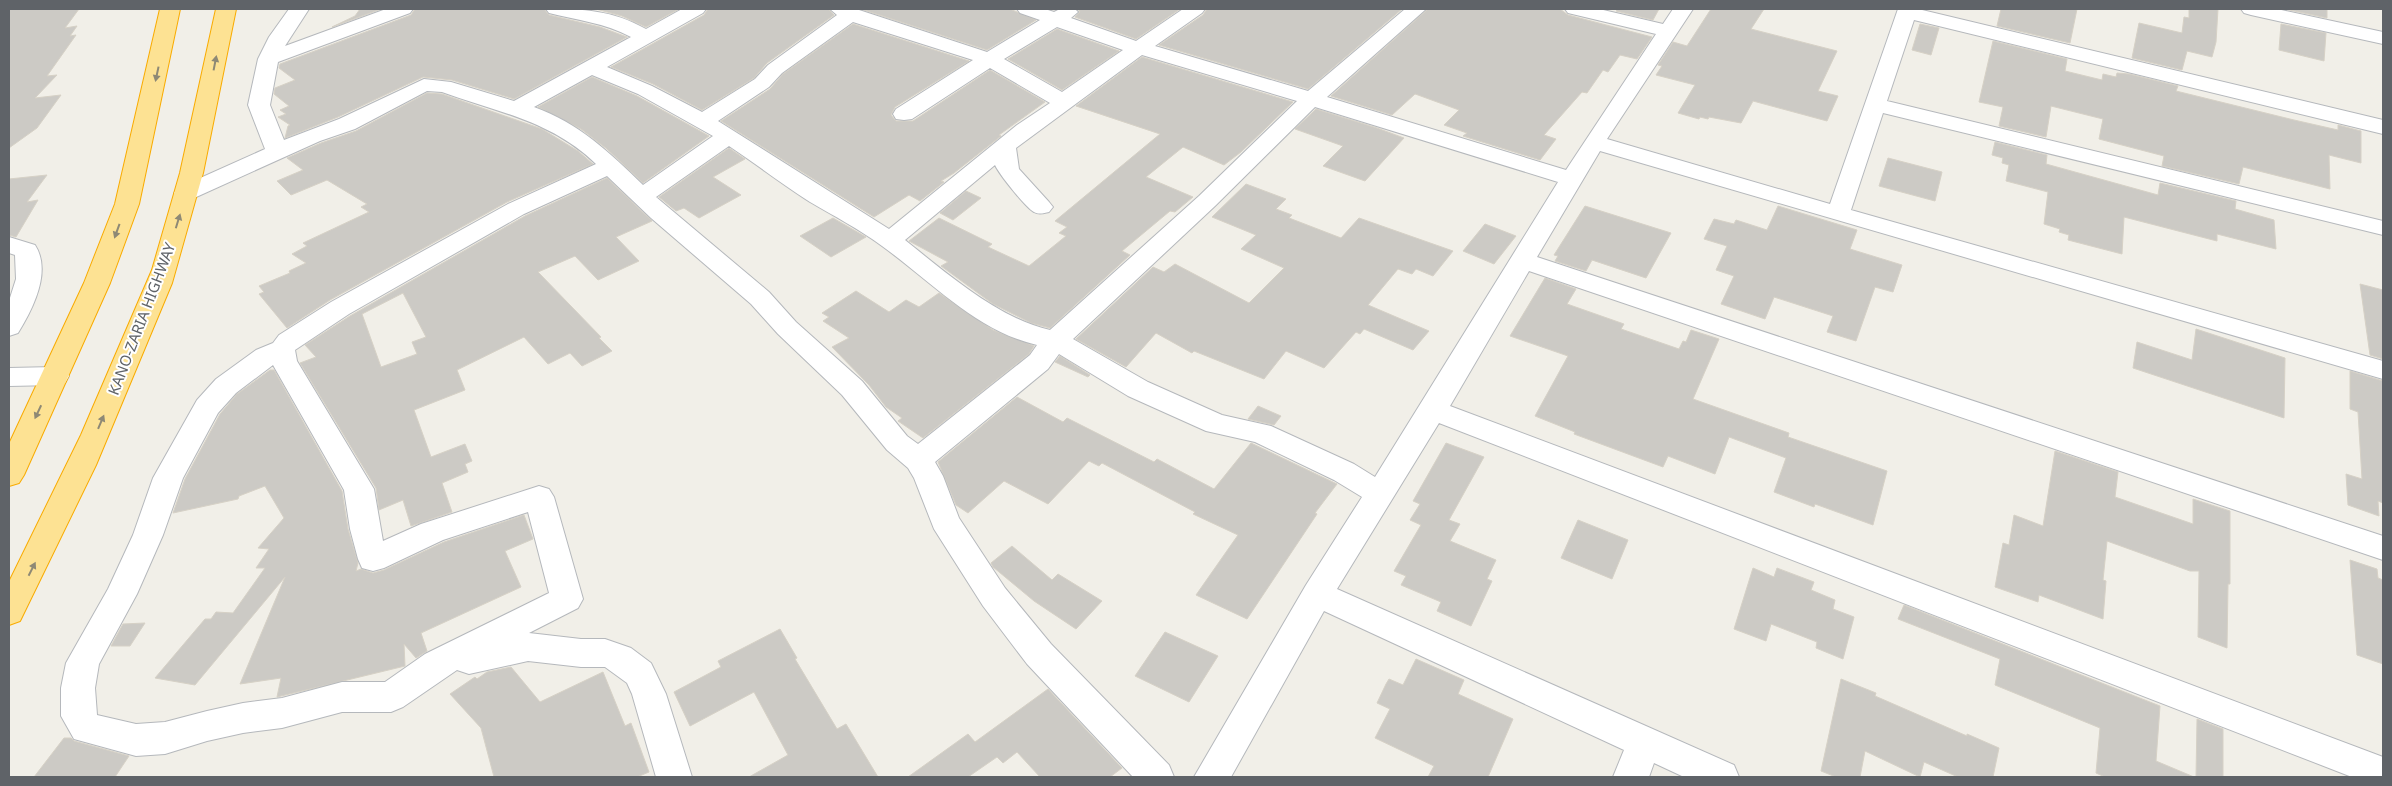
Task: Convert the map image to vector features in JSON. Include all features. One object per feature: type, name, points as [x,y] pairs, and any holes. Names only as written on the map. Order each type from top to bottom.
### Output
[{"type":"highway","points":[[9,475],[97,284],[127,204],[144,134],[170,9]]},
{"type":"highway","name":"KANO-ZARIA HIGHWAY","points":[[9,612],[32,570],[93,442],[163,272],[186,194],[205,118],[226,9]]},
{"type":"street","points":[[278,152],[259,105],[268,59],[279,37],[299,9]]},
{"type":"street","points":[[268,59],[403,9]]},
{"type":"street","points":[[556,9],[582,13],[624,25],[646,37]]},
{"type":"street","points":[[517,108],[696,9]]},
{"type":"street","points":[[1027,9],[1065,14],[1140,49],[1219,70],[1310,100],[1571,179]]},
{"type":"street","points":[[890,240],[1025,130],[1195,9]]},
{"type":"street","points":[[918,460],[1039,362],[1055,340],[1207,202],[1310,100],[1416,9]]},
{"type":"street","points":[[1575,9],[1670,31]]},
{"type":"street","points":[[1212,777],[1317,594],[1433,410],[1571,179],[1684,9]]},
{"type":"street","points":[[2251,9],[2383,38]]},
{"type":"street","points":[[1838,214],[1907,10],[2383,127]]},
{"type":"street","points":[[702,122],[762,83],[776,69],[846,12],[928,38],[988,60],[1014,72],[1065,103]]},
{"type":"street","points":[[904,114],[988,60],[1065,14]]},
{"type":"street","points":[[590,67],[645,90],[729,136],[816,195],[890,240],[941,282],[979,308],[1028,334],[1055,340],[1138,389],[1216,424],[1261,432],[1344,472],[1380,494]]},
{"type":"street","points":[[186,194],[312,136],[347,124],[424,85],[444,86],[499,105],[517,108],[536,115],[576,137],[610,166],[659,213],[760,298],[787,328],[852,388],[897,443],[918,460],[928,476],[945,521],[994,597],[1039,654],[1156,777]]},
{"type":"street","points":[[1875,104],[2383,228]]},
{"type":"street","points":[[642,196],[672,176],[698,154],[729,136]]},
{"type":"street","points":[[1594,142],[2383,370]]},
{"type":"street","points":[[1005,146],[1006,164],[1009,170],[1041,207]]},
{"type":"street","points":[[282,349],[284,360],[359,489],[365,529],[373,559],[432,532],[539,496],[567,598],[437,664],[390,697],[342,697],[282,713],[242,718],[207,726],[165,738],[136,740],[116,737],[86,728],[78,716],[78,688],[83,663],[121,594],[148,535],[168,478],[207,407],[226,386],[265,356],[282,349],[288,341],[340,308],[516,209],[610,166]]},
{"type":"street","points":[[9,245],[26,250],[30,259],[19,308],[9,327]]},
{"type":"street","points":[[1522,260],[2383,548]]},
{"type":"street","points":[[9,377],[55,376]]},
{"type":"street","points":[[1433,410],[2383,773]]},
{"type":"street","points":[[1317,594],[1720,777]]},
{"type":"street","points":[[416,678],[429,678],[462,661],[528,647],[581,653],[605,653],[618,658],[639,673],[649,694],[674,777]]},
{"type":"street","points":[[1631,777],[1644,743]]},
{"type":"building","points":[[9,9],[79,9],[65,28],[77,26],[70,36],[76,35],[47,76],[57,75],[35,98],[61,95],[37,128],[9,148]]},
{"type":"building","points":[[360,9],[381,9],[332,27],[355,16]]},
{"type":"building","points":[[415,9],[544,9],[549,15],[600,27],[627,37],[514,99],[452,80],[423,77],[338,117],[285,138],[288,126],[290,125],[278,117],[286,114],[280,110],[289,106],[274,94],[275,88],[295,80],[279,68],[280,64],[411,15]]},
{"type":"building","points":[[596,9],[679,9],[646,27],[622,16]]},
{"type":"building","points":[[708,9],[828,9],[834,15],[767,63],[754,78],[702,110],[653,84],[611,67],[704,15]]},
{"type":"building","points":[[861,9],[1010,9],[1036,20],[987,50]]},
{"type":"building","points":[[1078,9],[1180,9],[1136,39],[1075,17],[1080,12]]},
{"type":"building","points":[[1207,9],[1402,9],[1308,89],[1159,45],[1203,15]]},
{"type":"building","points":[[1428,9],[1560,9],[1568,15],[1652,37],[1637,59],[1620,55],[1608,72],[1603,70],[1587,93],[1582,92],[1544,135],[1556,139],[1540,160],[1463,136],[1467,133],[1444,125],[1459,110],[1415,94],[1392,115],[1331,96]]},
{"type":"building","points":[[1618,9],[1659,9],[1653,20],[1616,11]]},
{"type":"building","points":[[1711,9],[1764,9],[1751,29],[1837,51],[1818,91],[1838,96],[1827,121],[1753,101],[1741,123],[1709,117],[1708,119],[1700,117],[1699,119],[1678,113],[1695,85],[1656,75],[1662,66],[1658,65],[1673,42],[1687,46]]},
{"type":"building","points":[[2001,9],[2077,9],[2070,43],[1997,26]]},
{"type":"building","points":[[2189,9],[2218,9],[2216,42],[2212,57],[2187,51],[2182,70],[2132,58],[2139,23],[2182,33],[2184,17],[2189,18]]},
{"type":"building","points":[[2285,9],[2327,9],[2327,18]]},
{"type":"building","points":[[853,24],[969,61],[895,107],[891,115],[896,121],[913,121],[990,70],[1045,102],[999,135],[1001,136],[941,181],[944,182],[920,201],[909,195],[874,217],[721,121],[770,89],[783,74]]},
{"type":"building","points":[[1920,24],[1939,28],[1931,55],[1912,50]]},
{"type":"building","points":[[2281,24],[2326,33],[2324,61],[2279,50]]},
{"type":"building","points":[[1057,29],[1119,51],[1062,90],[1008,59]]},
{"type":"building","points":[[1993,41],[2067,59],[2065,71],[2102,80],[2103,74],[2116,77],[2117,73],[2129,74],[2178,86],[2176,91],[2294,120],[2338,130],[2338,125],[2361,131],[2361,163],[2329,155],[2330,189],[2243,167],[2239,184],[2162,166],[2164,156],[2099,139],[2103,119],[2051,106],[2046,137],[1999,126],[2003,107],[1979,102]]},
{"type":"building","points":[[1142,57],[1293,102],[1241,152],[1224,165],[1183,147],[1146,177],[1193,197],[1175,212],[1170,211],[1122,251],[1130,255],[1050,328],[1031,323],[993,304],[941,266],[948,262],[909,241],[939,218],[992,244],[988,247],[1029,266],[1066,236],[1059,233],[1067,227],[1055,221],[1160,134],[1076,106]]},
{"type":"building","points":[[592,77],[637,96],[709,136],[643,183],[607,149],[581,129],[538,107]]},
{"type":"building","points":[[427,93],[442,94],[542,129],[578,151],[593,164],[507,202],[330,300],[287,328],[259,294],[264,292],[259,286],[290,273],[289,271],[306,263],[292,254],[307,246],[303,243],[369,212],[361,207],[367,204],[327,180],[291,195],[277,181],[303,170],[287,158],[321,143],[356,131]]},
{"type":"building","points":[[1316,109],[1404,138],[1365,181],[1323,166],[1343,146],[1295,129]]},
{"type":"building","points":[[1995,142],[2047,155],[2046,164],[2158,195],[2160,183],[2236,201],[2235,209],[2274,220],[2276,249],[2217,234],[2217,241],[2124,217],[2122,254],[2068,240],[2069,235],[2059,232],[2060,229],[2044,224],[2048,192],[2006,181],[2009,165],[2002,163],[2003,158],[1992,155]]},
{"type":"building","points":[[729,148],[745,159],[713,177],[741,195],[699,218],[684,208],[676,211],[659,197]]},
{"type":"building","points":[[1888,158],[1942,172],[1935,201],[1879,186]]},
{"type":"building","points":[[47,175],[27,202],[38,200],[16,237],[9,235],[9,179]]},
{"type":"building","points":[[607,178],[652,221],[616,237],[639,261],[598,280],[575,256],[538,272],[601,337],[599,338],[612,351],[582,366],[570,353],[548,364],[524,337],[457,370],[465,390],[414,410],[431,457],[465,444],[472,461],[465,464],[468,472],[442,483],[452,512],[411,526],[403,500],[379,510],[376,488],[300,363],[316,357],[305,345],[350,316],[525,216]],"holes":[[[403,293],[426,337],[412,342],[417,354],[381,367],[362,314]]]},
{"type":"building","points":[[1246,184],[1286,199],[1276,209],[1292,215],[1289,218],[1341,238],[1359,218],[1453,251],[1433,276],[1416,269],[1412,274],[1398,269],[1368,305],[1429,331],[1413,350],[1364,329],[1360,334],[1356,332],[1324,368],[1286,351],[1264,379],[1194,351],[1192,353],[1156,333],[1126,367],[1076,339],[1153,267],[1164,272],[1175,264],[1249,303],[1284,268],[1241,249],[1256,235],[1212,217]]},
{"type":"building","points":[[966,191],[981,198],[953,220],[940,213]]},
{"type":"building","points":[[1585,206],[1671,233],[1646,278],[1592,260],[1586,271],[1555,261],[1558,256],[1554,255]]},
{"type":"building","points":[[1778,206],[1857,230],[1850,249],[1902,265],[1893,292],[1875,287],[1856,341],[1827,332],[1833,316],[1774,297],[1765,319],[1721,304],[1734,276],[1716,270],[1727,246],[1704,239],[1714,219],[1734,224],[1736,220],[1767,230]]},
{"type":"building","points":[[833,218],[866,237],[831,257],[800,236]]},
{"type":"building","points":[[1485,224],[1516,236],[1494,264],[1463,251]]},
{"type":"building","points":[[1545,278],[1576,289],[1567,304],[1624,324],[1621,329],[1679,349],[1683,341],[1686,342],[1691,330],[1719,339],[1693,399],[1789,433],[1788,437],[1887,471],[1873,525],[1815,504],[1814,507],[1774,492],[1786,458],[1729,437],[1715,474],[1668,456],[1663,467],[1574,434],[1575,432],[1535,416],[1568,356],[1510,336]]},
{"type":"building","points":[[2360,284],[2383,290],[2383,359],[2370,355]]},
{"type":"building","points":[[856,291],[889,312],[906,300],[919,307],[939,293],[993,330],[1034,346],[1029,354],[923,438],[898,421],[902,418],[886,407],[869,385],[832,347],[849,338],[823,321],[829,317],[822,313]]},
{"type":"building","points":[[2196,329],[2285,358],[2284,418],[2133,368],[2137,342],[2192,360]]},
{"type":"building","points":[[1060,356],[1090,375],[1088,377],[1055,362]]},
{"type":"building","points":[[270,370],[274,370],[342,491],[348,529],[358,563],[356,571],[361,569],[373,573],[384,570],[444,542],[524,515],[533,539],[505,551],[521,587],[421,633],[427,651],[416,658],[404,644],[405,666],[277,697],[281,678],[240,684],[285,577],[195,685],[155,678],[205,619],[211,619],[216,612],[233,613],[265,568],[256,568],[269,549],[258,548],[284,518],[265,486],[239,496],[238,499],[173,513],[185,479],[220,414],[237,394]]},
{"type":"building","points":[[2350,371],[2383,381],[2383,503],[2378,501],[2379,516],[2348,505],[2346,474],[2362,479],[2358,412],[2350,409]]},
{"type":"building","points":[[1017,397],[1063,422],[1067,418],[1154,462],[1157,459],[1214,489],[1251,443],[1337,484],[1315,513],[1317,514],[1247,619],[1196,595],[1238,535],[1193,514],[1195,512],[1102,463],[1099,466],[1089,461],[1048,504],[1004,481],[968,513],[956,505],[938,462]]},
{"type":"building","points":[[1258,406],[1281,416],[1274,425],[1248,419]]},
{"type":"building","points":[[1446,443],[1484,457],[1449,520],[1460,524],[1450,541],[1496,560],[1487,579],[1492,581],[1471,626],[1437,611],[1441,602],[1401,585],[1406,576],[1394,571],[1421,525],[1410,520],[1420,504],[1413,501]]},
{"type":"building","points":[[2055,451],[2118,472],[2115,497],[2193,524],[2193,499],[2230,511],[2230,584],[2228,584],[2227,648],[2198,637],[2199,571],[2190,571],[2107,541],[2103,580],[2106,581],[2103,619],[2039,595],[2038,602],[1995,587],[2003,543],[2009,545],[2014,515],[2043,526]]},
{"type":"building","points":[[1578,520],[1628,540],[1612,579],[1561,558]]},
{"type":"building","points":[[1012,546],[1052,580],[1058,574],[1102,601],[1076,629],[1034,601],[993,567],[991,563]]},
{"type":"building","points":[[2350,560],[2377,569],[2378,578],[2383,580],[2383,664],[2357,655]]},
{"type":"building","points":[[1753,568],[1774,577],[1777,568],[1814,582],[1811,590],[1835,600],[1833,609],[1854,617],[1843,659],[1816,648],[1817,642],[1771,624],[1766,641],[1734,629]]},
{"type":"building","points":[[1904,605],[2160,706],[2156,761],[2194,777],[2105,777],[2096,773],[2100,728],[1995,685],[2000,659],[1898,619]]},
{"type":"building","points":[[145,623],[130,646],[111,646],[123,624]]},
{"type":"building","points":[[780,629],[797,658],[795,659],[837,729],[846,724],[878,777],[749,777],[788,755],[754,692],[690,726],[674,692],[721,667],[718,661]]},
{"type":"building","points":[[1165,632],[1218,656],[1189,702],[1135,676]]},
{"type":"building","points":[[1416,659],[1464,680],[1458,694],[1513,719],[1488,777],[1428,777],[1434,766],[1375,738],[1390,709],[1377,703],[1386,684],[1389,679],[1403,685]]},
{"type":"building","points":[[511,667],[540,702],[603,672],[625,726],[631,723],[649,772],[637,777],[494,777],[481,728],[450,694],[475,677],[477,679],[487,672]]},
{"type":"building","points":[[1841,679],[1876,693],[1875,696],[1999,748],[1993,777],[1958,777],[1924,762],[1920,777],[1865,751],[1860,777],[1836,777],[1821,771]]},
{"type":"building","points":[[1048,689],[1122,768],[1110,777],[1040,777],[1017,752],[1003,763],[997,757],[968,777],[908,777],[968,734],[975,742]]},
{"type":"building","points":[[2197,719],[2223,729],[2223,777],[2196,777]]},
{"type":"building","points":[[64,738],[71,738],[74,741],[129,756],[115,777],[34,777]]}]
